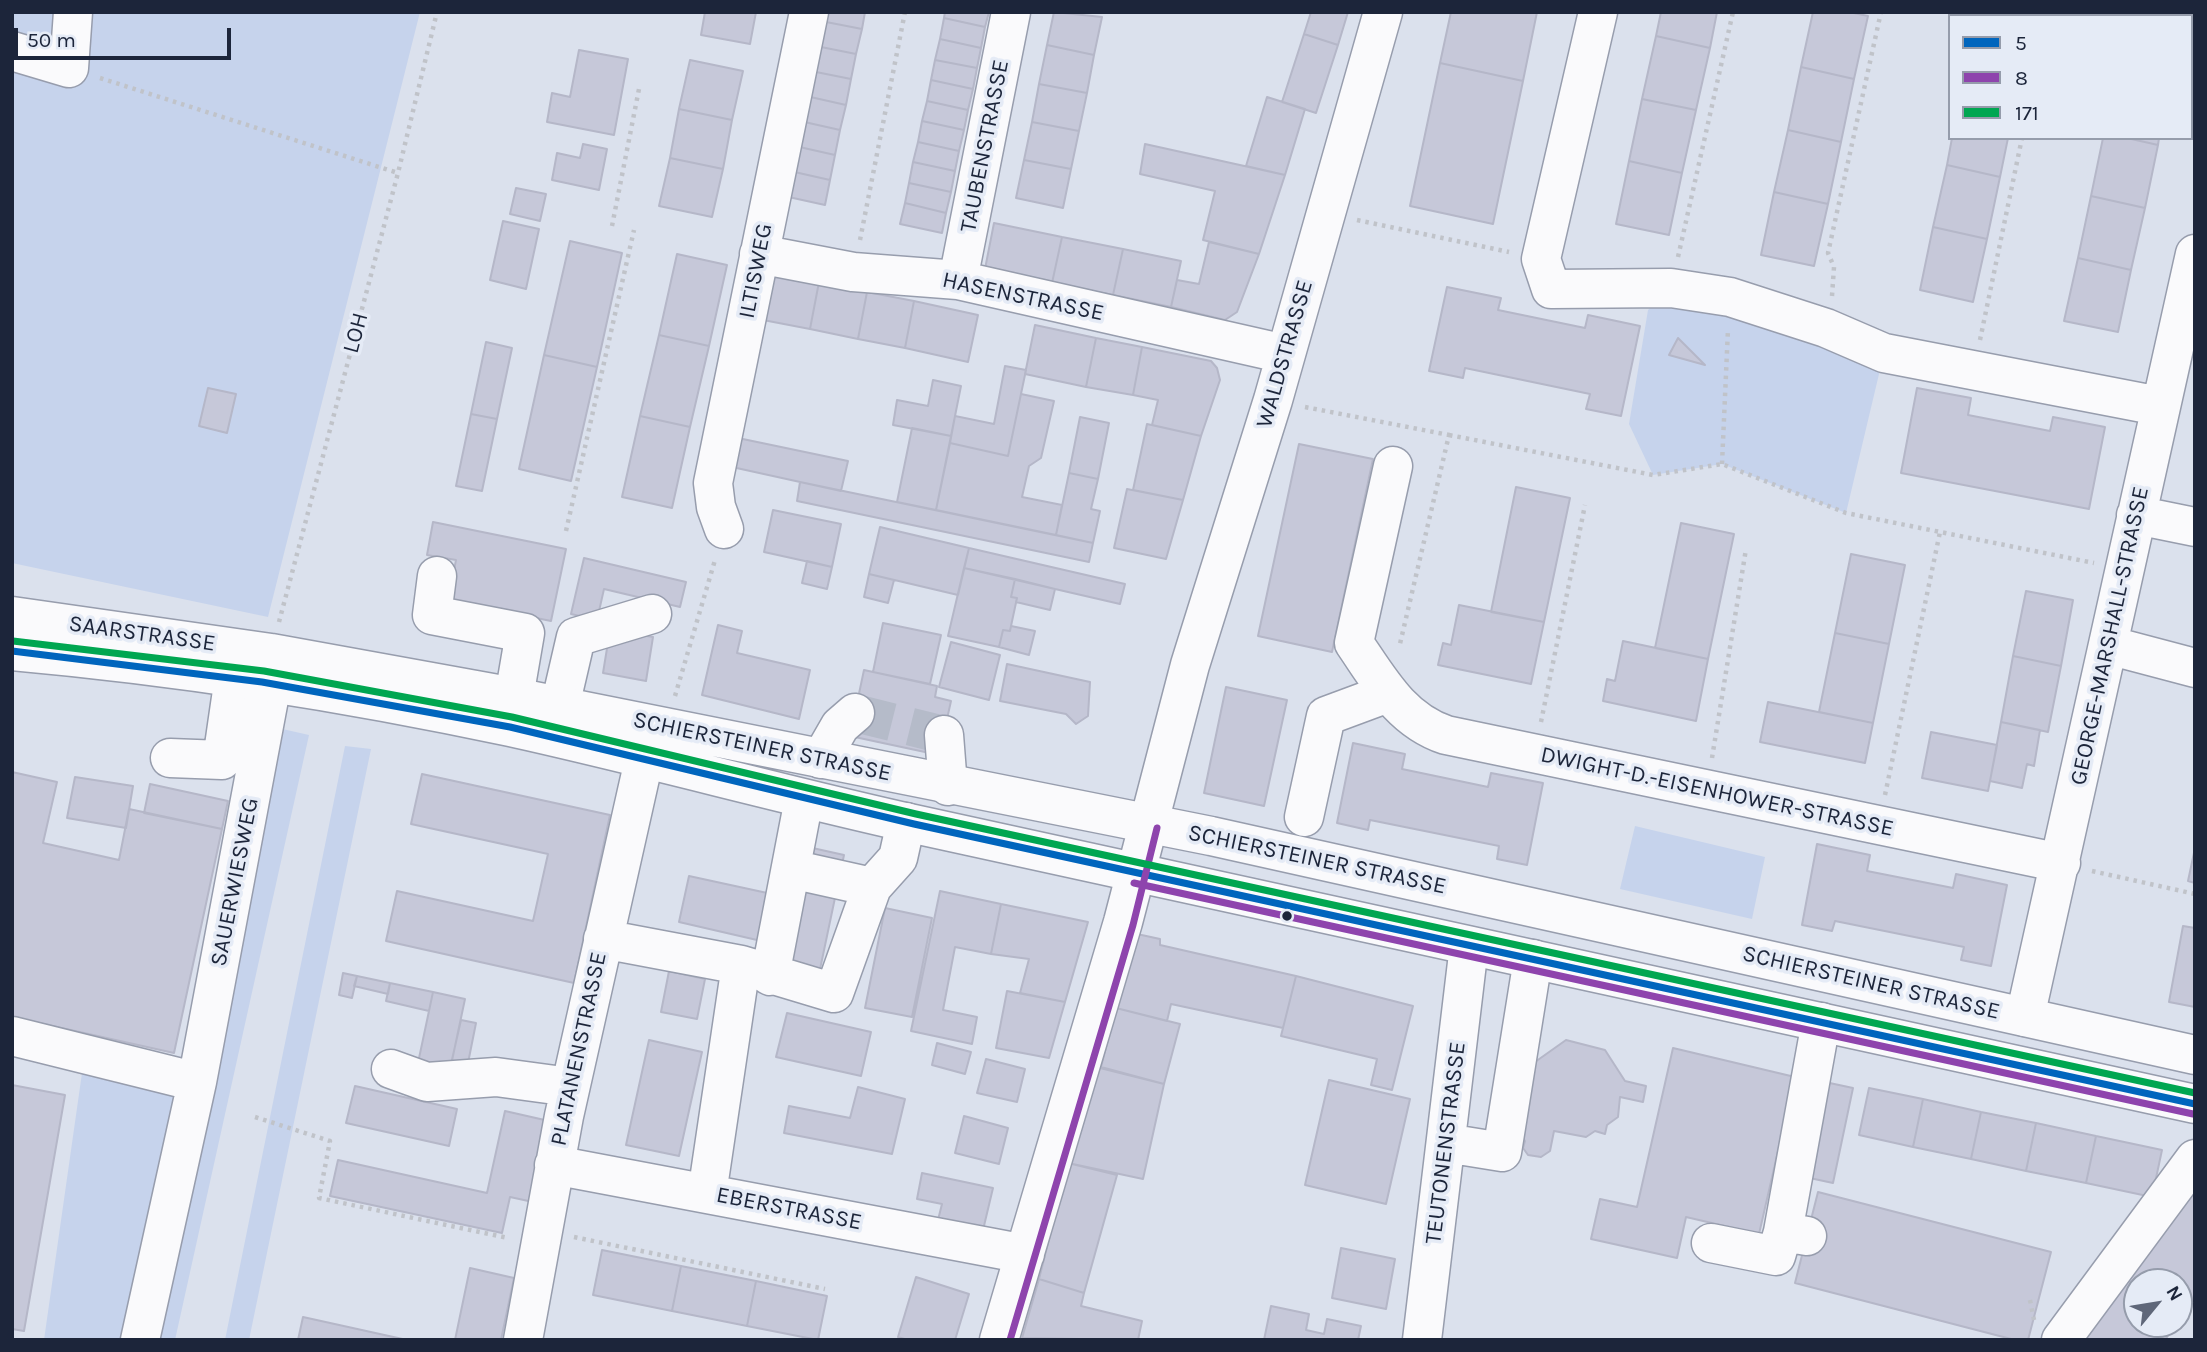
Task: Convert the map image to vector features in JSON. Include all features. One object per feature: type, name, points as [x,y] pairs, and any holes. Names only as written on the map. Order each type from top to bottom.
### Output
[{"type":"street","points":[[12,51],[69,68],[73,12]]},
{"type":"street","name":"ILTISWEG","points":[[724,529],[716,507],[713,484],[809,12]]},
{"type":"street","name":"TAUBENSTRASSE","points":[[958,279],[1012,12]]},
{"type":"street","name":"WALDSTRASSE","points":[[999,1340],[1136,873],[1190,665],[1285,354],[1383,12]]},
{"type":"street","points":[[1598,12],[1546,274],[1730,297],[1826,328],[1884,353],[2159,406]]},
{"type":"street","name":"HASENSTRASSE","points":[[759,254],[853,272],[958,279],[1285,354]]},
{"type":"street","name":"GEORGE-MARSHALL-STRASSE","points":[[2025,1017],[2195,254]]},
{"type":"street","name":"DWIGHT-D.-EISENHOWER-STRASSE","points":[[1393,466],[1354,643],[1402,711],[1426,729],[2061,863]]},
{"type":"street","points":[[2136,515],[2195,527]]},
{"type":"street","points":[[437,576],[432,615],[525,633],[514,697]]},
{"type":"street","points":[[560,706],[576,637],[653,614]]},
{"type":"street","name":"SAARSTRASSE","points":[[12,616],[272,668]]},
{"type":"street","points":[[2108,645],[2195,668]]},
{"type":"street","name":"SAARSTRASSE","points":[[12,651],[234,677],[272,668]]},
{"type":"street","name":"SCHIERSTEINER STRASSE","points":[[272,668],[514,697],[1147,824],[1284,852],[2195,1055]]},
{"type":"street","name":"SCHIERSTEINER STRASSE","points":[[272,668],[804,799],[2195,1104]]},
{"type":"street","name":"SAUERWIESWEG","points":[[141,1340],[197,1082],[272,668]]},
{"type":"street","points":[[170,758],[222,760],[234,677]]},
{"type":"street","points":[[1304,817],[1326,716],[1388,693]]},
{"type":"street","points":[[821,759],[840,726],[855,713]]},
{"type":"street","points":[[944,735],[948,786]]},
{"type":"street","name":"PLATANENSTRASSE","points":[[523,1340],[570,1087],[644,760]]},
{"type":"street","points":[[707,1194],[756,971],[791,869],[804,799]]},
{"type":"street","points":[[603,939],[756,971],[834,993],[872,887],[898,858],[906,822]]},
{"type":"street","points":[[791,869],[872,887]]},
{"type":"street","name":"TEUTONENSTRASSE","points":[[1422,1340],[1469,946]]},
{"type":"street","points":[[1446,1143],[1502,1152],[1533,959]]},
{"type":"street","points":[[1711,1243],[1776,1256],[1795,1234],[1821,1022]]},
{"type":"street","points":[[12,1036],[197,1082]]},
{"type":"street","points":[[391,1069],[427,1082],[496,1077],[570,1087]]},
{"type":"street","points":[[2047,1330],[2195,1159]]},
{"type":"street","name":"EBERSTRASSE","points":[[554,1165],[1025,1254]]},
{"type":"path","name":"LOH","points":[[272,668],[437,12]]},
{"type":"path","points":[[853,272],[905,12]]},
{"type":"path","points":[[1671,288],[1733,12]]},
{"type":"path","points":[[1826,328],[1834,283],[1834,267],[1828,253],[1881,12]]},
{"type":"path","points":[[69,68],[398,173]]},
{"type":"path","points":[[612,226],[639,89]]},
{"type":"path","points":[[1973,372],[2022,140]]},
{"type":"path","points":[[1351,219],[1546,274]]},
{"type":"path","points":[[566,531],[634,230]]},
{"type":"path","points":[[1722,464],[1730,297]]},
{"type":"path","points":[[1449,435],[1653,475],[1722,464],[1846,513],[2124,569]]},
{"type":"path","points":[[1535,754],[1585,505]]},
{"type":"path","points":[[1878,826],[1940,532]]},
{"type":"path","points":[[1707,790],[1746,549]]},
{"type":"path","points":[[674,698],[710,578]]},
{"type":"path","points":[[2061,863],[2195,894]]},
{"type":"path","points":[[255,1117],[330,1141],[319,1198],[825,1289]]},
{"type":"path","points":[[2030,1300],[2047,1330]]},
{"type":"shaded area","points":[[12,12],[420,12],[268,617],[12,563]]},
{"type":"shaded area","points":[[1671,288],[1884,353],[1846,513],[1722,464],[1653,475],[1629,424],[1648,310]]},
{"type":"shaded area","points":[[278,728],[309,735],[175,1340],[148,1340]]},
{"type":"shaded area","points":[[345,746],[371,749],[249,1340],[225,1340]]},
{"type":"shaded area","points":[[1635,826],[1765,857],[1752,919],[1620,889]]},
{"type":"shaded area","points":[[83,1066],[184,1094],[129,1340],[44,1340]]},
{"type":"building","points":[[705,12],[756,12],[750,44],[701,35]]},
{"type":"building","points":[[823,12],[865,12],[862,29],[821,21]]},
{"type":"building","points":[[945,12],[989,12],[985,27],[944,18]]},
{"type":"building","points":[[1054,12],[1102,17],[1094,55],[1047,45]]},
{"type":"building","points":[[1311,12],[1348,12],[1338,45],[1304,34]]},
{"type":"building","points":[[1451,12],[1537,12],[1523,81],[1440,63]]},
{"type":"building","points":[[1661,12],[1717,12],[1710,48],[1656,36]]},
{"type":"building","points":[[1813,12],[1849,12],[1868,16],[1854,79],[1801,67]]},
{"type":"building","points":[[944,18],[985,27],[981,48],[940,39]]},
{"type":"building","points":[[821,21],[862,29],[856,54],[816,46]]},
{"type":"building","points":[[1304,34],[1338,45],[1316,113],[1282,102]]},
{"type":"building","points":[[1656,36],[1710,48],[1696,110],[1642,99]]},
{"type":"building","points":[[940,39],[981,48],[977,68],[935,60]]},
{"type":"building","points":[[1047,45],[1094,55],[1087,93],[1039,84]]},
{"type":"building","points":[[816,46],[856,54],[851,79],[811,71]]},
{"type":"building","points":[[579,50],[628,59],[614,135],[547,122],[552,93],[570,97]]},
{"type":"building","points":[[690,60],[743,71],[732,120],[679,109]]},
{"type":"building","points":[[935,60],[977,68],[973,89],[931,80]]},
{"type":"building","points":[[1440,63],[1523,81],[1493,224],[1410,206]]},
{"type":"building","points":[[1801,67],[1854,79],[1841,142],[1788,130]]},
{"type":"building","points":[[811,71],[851,79],[846,105],[806,96]]},
{"type":"building","points":[[931,80],[973,89],[968,110],[927,101]]},
{"type":"building","points":[[1039,84],[1087,93],[1079,131],[1032,122]]},
{"type":"building","points":[[806,96],[846,105],[840,130],[800,121]]},
{"type":"building","points":[[1267,97],[1305,109],[1285,175],[1246,166]]},
{"type":"building","points":[[1642,99],[1696,110],[1682,173],[1629,161]]},
{"type":"building","points":[[927,101],[968,110],[964,130],[922,121]]},
{"type":"building","points":[[679,109],[732,120],[723,169],[670,158]]},
{"type":"building","points":[[800,121],[840,130],[835,155],[795,146]]},
{"type":"building","points":[[922,121],[964,130],[959,151],[918,142]]},
{"type":"building","points":[[1032,122],[1079,131],[1071,169],[1024,160]]},
{"type":"building","points":[[1788,130],[1841,142],[1828,204],[1774,192]]},
{"type":"building","points":[[1952,140],[2008,140],[2000,177],[1947,165]]},
{"type":"building","points":[[2103,140],[2136,140],[2158,145],[2145,208],[2091,196]]},
{"type":"building","points":[[2136,140],[2159,140],[2158,145]]},
{"type":"building","points":[[918,142],[959,151],[955,171],[913,162]]},
{"type":"building","points":[[583,144],[607,149],[599,190],[552,180],[557,153],[580,158]]},
{"type":"building","points":[[1145,144],[1285,175],[1259,254],[1203,240],[1215,191],[1140,174]]},
{"type":"building","points":[[795,146],[835,155],[830,180],[790,171]]},
{"type":"building","points":[[670,158],[723,169],[712,217],[659,206]]},
{"type":"building","points":[[1024,160],[1071,169],[1063,208],[1016,198]]},
{"type":"building","points":[[1629,161],[1682,173],[1669,235],[1616,224]]},
{"type":"building","points":[[913,162],[955,171],[951,192],[909,183]]},
{"type":"building","points":[[1947,165],[2000,177],[1987,239],[1933,227]]},
{"type":"building","points":[[790,171],[830,180],[825,205],[784,196]]},
{"type":"building","points":[[909,183],[951,192],[946,213],[905,203]]},
{"type":"building","points":[[516,188],[546,194],[540,221],[510,214]]},
{"type":"building","points":[[1774,192],[1828,204],[1814,266],[1761,255]]},
{"type":"building","points":[[2091,196],[2145,208],[2131,270],[2078,258]]},
{"type":"building","points":[[905,203],[946,213],[942,233],[900,224]]},
{"type":"building","points":[[503,221],[539,229],[526,289],[490,280]]},
{"type":"building","points":[[994,223],[1062,237],[1052,283],[985,269]]},
{"type":"building","points":[[1933,227],[1987,239],[1973,302],[1920,290]]},
{"type":"building","points":[[1062,237],[1123,249],[1113,295],[1052,283]]},
{"type":"building","points":[[570,241],[622,253],[597,367],[544,355]]},
{"type":"building","points":[[1209,242],[1259,254],[1237,312],[1225,320],[1171,307],[1177,280],[1199,284]]},
{"type":"building","points":[[1123,249],[1181,261],[1171,307],[1113,295]]},
{"type":"building","points":[[677,254],[727,265],[709,346],[659,335]]},
{"type":"building","points":[[2078,258],[2131,270],[2118,332],[2064,321]]},
{"type":"building","points":[[772,272],[819,282],[810,329],[763,320]]},
{"type":"building","points":[[819,282],[867,292],[858,339],[810,329]]},
{"type":"building","points":[[1447,287],[1501,298],[1498,310],[1585,328],[1588,315],[1640,326],[1621,416],[1586,409],[1590,394],[1465,368],[1463,378],[1429,371]]},
{"type":"building","points":[[867,292],[914,301],[905,348],[858,339]]},
{"type":"building","points":[[914,301],[978,315],[968,362],[905,348]]},
{"type":"building","points":[[1035,325],[1096,338],[1086,387],[1025,374]]},
{"type":"building","points":[[659,335],[709,346],[690,427],[640,416]]},
{"type":"building","points":[[1096,338],[1142,347],[1133,395],[1086,387]]},
{"type":"building","points":[[1678,338],[1705,365],[1669,355]]},
{"type":"building","points":[[486,342],[512,348],[497,419],[471,414]]},
{"type":"building","points":[[1142,347],[1211,361],[1217,368],[1220,380],[1201,436],[1152,425],[1158,400],[1133,395]]},
{"type":"building","points":[[544,355],[597,367],[571,481],[519,469]]},
{"type":"building","points":[[1005,366],[1026,370],[1008,456],[950,443],[955,416],[994,424]]},
{"type":"building","points":[[933,380],[961,386],[951,436],[893,425],[897,400],[928,406]]},
{"type":"building","points":[[208,388],[236,394],[227,433],[199,426]]},
{"type":"building","points":[[1917,388],[1971,398],[1968,415],[2050,431],[2053,417],[2105,427],[2089,509],[1901,473]]},
{"type":"building","points":[[1021,394],[1054,401],[1041,458],[1029,466],[1022,497],[1062,505],[1056,535],[936,510],[950,443],[1008,456]]},
{"type":"building","points":[[471,414],[497,419],[482,491],[456,486]]},
{"type":"building","points":[[640,416],[690,427],[672,508],[622,497]]},
{"type":"building","points":[[1080,417],[1109,423],[1098,479],[1069,473]]},
{"type":"building","points":[[1147,424],[1201,436],[1183,500],[1133,490]]},
{"type":"building","points":[[912,428],[951,436],[936,510],[897,502]]},
{"type":"building","points":[[738,438],[848,461],[841,491],[732,467]]},
{"type":"building","points":[[1299,444],[1373,459],[1332,652],[1258,636]]},
{"type":"building","points":[[1069,473],[1098,479],[1091,509],[1100,511],[1093,543],[1056,535]]},
{"type":"building","points":[[800,482],[1093,543],[1089,562],[797,501]]},
{"type":"building","points":[[1516,487],[1570,498],[1544,622],[1491,612]]},
{"type":"building","points":[[1127,489],[1183,500],[1166,559],[1114,548]]},
{"type":"building","points":[[773,510],[841,524],[832,567],[764,552]]},
{"type":"building","points":[[433,522],[566,549],[551,621],[448,600],[456,560],[427,555]]},
{"type":"building","points":[[1681,523],[1734,534],[1708,659],[1655,648]]},
{"type":"building","points":[[880,527],[969,548],[958,595],[869,574]]},
{"type":"building","points":[[969,548],[1125,584],[1120,604],[964,568]]},
{"type":"building","points":[[1851,554],[1905,565],[1889,644],[1835,633]]},
{"type":"building","points":[[584,558],[686,582],[680,607],[604,589],[597,620],[571,614]]},
{"type":"building","points":[[807,561],[832,567],[827,589],[802,583]]},
{"type":"building","points":[[964,568],[1015,579],[1011,597],[1017,598],[1010,631],[1003,630],[999,647],[948,636]]},
{"type":"building","points":[[869,574],[894,580],[888,603],[864,597]]},
{"type":"building","points":[[1015,579],[1055,589],[1050,610],[1016,602],[1017,598],[1011,597]]},
{"type":"building","points":[[2026,591],[2073,600],[2061,666],[2013,656]]},
{"type":"building","points":[[1459,605],[1544,622],[1531,684],[1438,665],[1443,643],[1451,645]]},
{"type":"building","points":[[883,623],[941,635],[930,684],[873,672]]},
{"type":"building","points":[[718,625],[742,631],[737,653],[810,670],[799,719],[702,695]]},
{"type":"building","points":[[1011,626],[1035,631],[1029,655],[999,647],[1003,630],[1010,631]]},
{"type":"building","points":[[610,630],[653,637],[646,681],[603,673]]},
{"type":"building","points":[[1835,633],[1889,644],[1873,723],[1819,712]]},
{"type":"building","points":[[1623,641],[1708,659],[1696,721],[1603,701],[1607,679],[1615,681]]},
{"type":"building","points":[[951,642],[1000,655],[989,700],[939,687]]},
{"type":"building","points":[[2013,656],[2061,666],[2048,732],[2001,722]]},
{"type":"building","points":[[1007,664],[1090,682],[1088,716],[1076,724],[1066,714],[1000,701]]},
{"type":"building","points":[[864,670],[937,686],[935,697],[951,701],[939,755],[850,736]]},
{"type":"building","points":[[1226,687],[1287,700],[1264,806],[1204,793]]},
{"type":"building","points":[[1768,702],[1873,723],[1865,763],[1760,742]]},
{"type":"building","points":[[2001,722],[2040,730],[2034,766],[2027,764],[2022,788],[1990,781]]},
{"type":"building","points":[[1931,732],[1997,745],[1988,791],[1922,778]]},
{"type":"building","points":[[1353,743],[1405,754],[1402,769],[1488,787],[1491,773],[1543,783],[1527,865],[1497,859],[1499,846],[1370,820],[1368,830],[1337,823]]},
{"type":"building","points":[[12,772],[57,782],[43,843],[119,860],[129,809],[222,829],[174,1053],[12,1017]]},
{"type":"building","points":[[422,774],[610,815],[574,983],[386,941],[397,891],[533,921],[548,854],[411,824]]},
{"type":"building","points":[[75,777],[133,786],[126,828],[67,818]]},
{"type":"building","points":[[150,784],[228,801],[222,829],[144,813]]},
{"type":"building","points":[[1817,844],[1870,855],[1867,871],[1953,888],[1956,874],[2007,885],[1991,966],[1961,960],[1964,947],[1835,921],[1832,931],[1802,925]]},
{"type":"building","points":[[808,847],[844,855],[819,974],[783,966]]},
{"type":"building","points":[[2195,848],[2195,883],[2188,881]]},
{"type":"building","points":[[689,876],[781,896],[770,943],[679,922]]},
{"type":"building","points":[[940,891],[1001,904],[991,954],[955,947],[943,1010],[977,1017],[972,1044],[911,1031]]},
{"type":"building","points":[[1001,904],[1088,922],[1065,1002],[1020,993],[1029,959],[991,954]]},
{"type":"building","points":[[885,908],[932,918],[912,1017],[865,1008]]},
{"type":"building","points":[[2183,926],[2195,928],[2195,1007],[2169,1002]]},
{"type":"building","points":[[1137,934],[1160,939],[1160,945],[1296,976],[1283,1028],[1171,1004],[1167,1021],[1116,1008]]},
{"type":"building","points":[[669,971],[705,979],[697,1019],[661,1012]]},
{"type":"building","points":[[343,973],[357,976],[352,998],[339,995]]},
{"type":"building","points":[[357,976],[390,983],[388,994],[354,986]]},
{"type":"building","points":[[1296,976],[1413,1006],[1392,1090],[1371,1085],[1377,1059],[1281,1036]]},
{"type":"building","points":[[390,983],[433,992],[429,1011],[386,1001]]},
{"type":"building","points":[[1007,991],[1065,1002],[1049,1058],[996,1048]]},
{"type":"building","points":[[433,992],[465,999],[450,1070],[418,1063]]},
{"type":"building","points":[[1116,1008],[1180,1024],[1164,1084],[1101,1067]]},
{"type":"building","points":[[787,1013],[871,1032],[861,1076],[776,1057]]},
{"type":"building","points":[[461,1020],[476,1023],[467,1068],[451,1064]]},
{"type":"building","points":[[649,1040],[702,1052],[679,1156],[626,1145]]},
{"type":"building","points":[[1566,1040],[1605,1050],[1625,1081],[1646,1086],[1643,1102],[1620,1097],[1618,1117],[1607,1125],[1605,1134],[1595,1131],[1586,1137],[1554,1131],[1550,1151],[1541,1157],[1528,1155],[1523,1148],[1525,1141],[1516,1128],[1535,1062]]},
{"type":"building","points":[[937,1043],[971,1052],[965,1074],[932,1065]]},
{"type":"building","points":[[1673,1048],[1795,1077],[1759,1234],[1686,1217],[1677,1258],[1591,1239],[1600,1199],[1637,1207]]},
{"type":"building","points":[[986,1059],[1025,1069],[1017,1102],[977,1093]]},
{"type":"building","points":[[1096,1067],[1164,1084],[1143,1179],[1068,1163]]},
{"type":"building","points":[[1329,1080],[1410,1099],[1386,1204],[1305,1185]]},
{"type":"building","points":[[1825,1082],[1853,1088],[1833,1183],[1805,1177]]},
{"type":"building","points":[[12,1085],[65,1095],[24,1331],[12,1329]]},
{"type":"building","points":[[355,1086],[457,1109],[449,1146],[346,1123]]},
{"type":"building","points":[[858,1087],[905,1099],[892,1154],[784,1133],[789,1106],[850,1118]]},
{"type":"building","points":[[1869,1088],[1923,1099],[1913,1147],[1859,1135]]},
{"type":"building","points":[[1923,1099],[1981,1112],[1971,1159],[1913,1147]]},
{"type":"building","points":[[505,1111],[549,1121],[533,1202],[510,1197],[502,1233],[330,1196],[338,1160],[487,1193]]},
{"type":"building","points":[[1981,1112],[2036,1123],[2026,1171],[1971,1159]]},
{"type":"building","points":[[964,1116],[1008,1128],[999,1164],[955,1153]]},
{"type":"building","points":[[2036,1123],[2096,1136],[2086,1183],[2026,1171]]},
{"type":"building","points":[[2096,1136],[2162,1150],[2152,1197],[2086,1183]]},
{"type":"building","points":[[1068,1163],[1117,1175],[1084,1293],[1039,1279]]},
{"type":"building","points":[[922,1173],[993,1188],[983,1230],[938,1220],[942,1204],[917,1199]]},
{"type":"building","points":[[2195,1182],[2193,1301],[2193,1268],[2128,1268]]},
{"type":"building","points":[[1818,1192],[2051,1252],[2028,1340],[2015,1340],[1795,1283]]},
{"type":"building","points":[[1341,1248],[1395,1259],[1386,1309],[1332,1298]]},
{"type":"building","points":[[602,1250],[681,1266],[672,1311],[593,1295]]},
{"type":"building","points":[[681,1266],[756,1281],[747,1326],[672,1311]]},
{"type":"building","points":[[470,1268],[514,1278],[501,1340],[455,1340]]},
{"type":"building","points":[[2123,1274],[2123,1338],[2166,1338],[2165,1340],[2072,1340]]},
{"type":"building","points":[[916,1277],[969,1294],[955,1340],[908,1340],[898,1337]]},
{"type":"building","points":[[1039,1279],[1084,1293],[1081,1306],[1142,1321],[1138,1340],[1022,1338]]},
{"type":"building","points":[[756,1281],[827,1296],[818,1340],[747,1326]]},
{"type":"building","points":[[1271,1306],[1309,1314],[1306,1330],[1324,1334],[1327,1319],[1361,1326],[1358,1340],[1264,1340]]},
{"type":"building","points":[[303,1317],[407,1340],[298,1340]]},
{"type":"tunnel","points":[[855,713],[944,735]]},
{"type":"transit line","name":"171","points":[[13,641],[264,671],[512,717],[916,814],[2195,1093]]},
{"type":"transit line","name":"5","points":[[12,651],[262,682],[510,727],[914,824],[2195,1104]]},
{"type":"transit line","name":"8","points":[[1010,1340],[1133,925],[1157,828]]},
{"type":"transit line","name":"8","points":[[1134,883],[2193,1114]]}]
